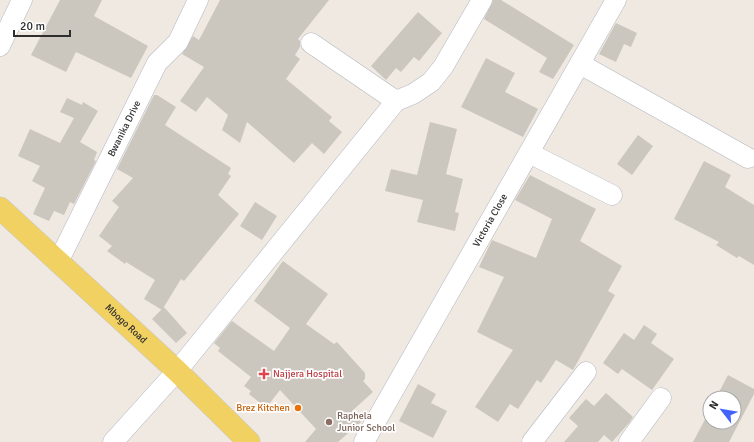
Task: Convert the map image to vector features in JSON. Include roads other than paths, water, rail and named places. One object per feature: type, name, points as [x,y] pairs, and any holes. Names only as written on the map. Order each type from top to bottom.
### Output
[{"type":"main road","name":"Mbogo Road","points":[[0,208],[177,371],[249,442]]},
{"type":"street","points":[[0,46],[22,0]]},
{"type":"street","name":"Bwanika Drive","points":[[58,262],[157,63],[178,42],[198,0]]},
{"type":"street","points":[[113,442],[177,371],[396,101],[413,94],[431,82],[442,67],[482,0]]},
{"type":"street","name":"Victoria Close","points":[[364,442],[616,0]]},
{"type":"street","points":[[311,43],[396,101]]},
{"type":"street","points":[[580,64],[748,158]]},
{"type":"street","points":[[529,153],[612,195]]},
{"type":"street","points":[[532,442],[586,372]]},
{"type":"street","points":[[629,442],[661,398]]},
{"type":"place","name":"Najjera Hospital","points":[[264,374]]},
{"type":"place","name":"Brez Kitchen","points":[[298,408]]},
{"type":"place","name":"Raphela Junior School","points":[[329,422]]}]
